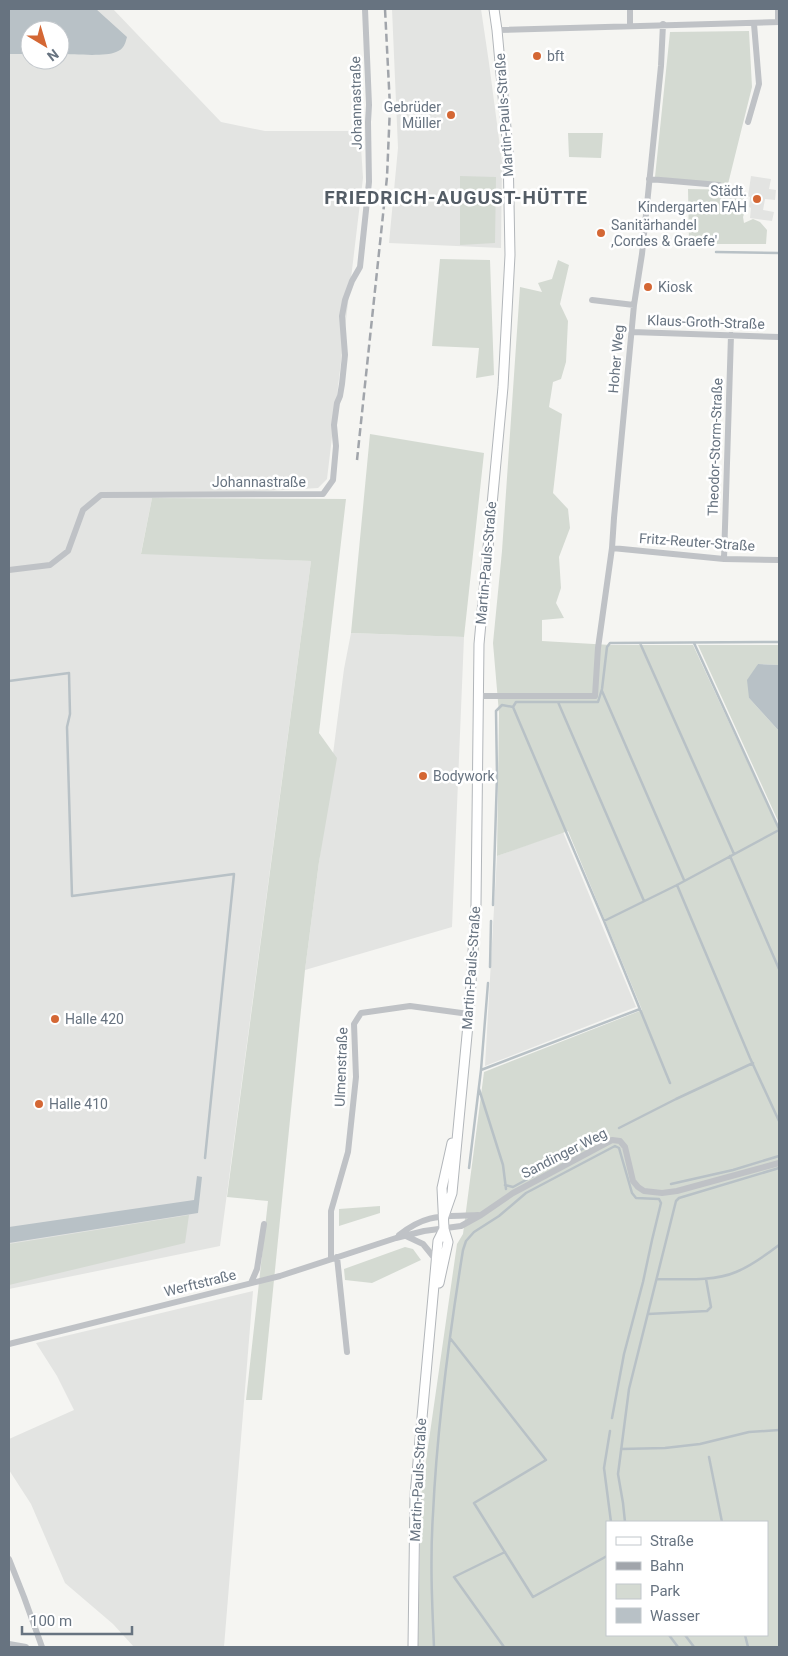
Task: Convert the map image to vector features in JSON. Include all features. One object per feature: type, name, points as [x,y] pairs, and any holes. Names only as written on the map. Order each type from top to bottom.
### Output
[{"type":"street","name":"Johannastraße","points":[[9,570],[50,565],[68,551],[83,510],[102,495],[322,494],[333,480],[336,446],[334,425],[342,384],[344,355],[342,316],[345,300],[360,267],[369,182],[369,105],[365,9]]},
{"type":"street","name":"Martin-Pauls-Straße","points":[[432,1312],[448,1242],[444,1229],[444,1216],[452,1193],[468,1014],[476,905],[479,644],[502,387],[510,255],[508,150],[494,9]]},
{"type":"street","points":[[630,9],[630,25]]},
{"type":"street","points":[[497,30],[663,24],[754,24],[779,22],[778,9]]},
{"type":"street","name":"Hoher Weg","points":[[478,696],[595,696],[598,648],[612,548],[634,305],[642,254],[661,66],[663,24]]},
{"type":"street","points":[[748,122],[759,84],[754,24]]},
{"type":"street","points":[[649,180],[719,185]]},
{"type":"street","points":[[592,300],[634,305]]},
{"type":"street","name":"Klaus-Groth-Straße","points":[[632,332],[779,337]]},
{"type":"street","name":"Theodor-Storm-Straße","points":[[724,559],[731,335]]},
{"type":"street","name":"Fritz-Reuter-Straße","points":[[612,548],[724,559],[779,560]]},
{"type":"street","name":"Ulmenstraße","points":[[347,1352],[334,1258],[331,1211],[348,1152],[356,1077],[354,1024],[361,1013],[410,1006],[468,1014]]},
{"type":"street","name":"Sandinger Weg","points":[[444,1229],[461,1226],[512,1193],[612,1140],[620,1141],[624,1147],[634,1181],[644,1191],[677,1191],[779,1163]]},
{"type":"street","points":[[444,1216],[480,1215]]},
{"type":"street","name":"Werftstraße","points":[[396,1238],[410,1227],[425,1219],[444,1216]]},
{"type":"street","points":[[252,1283],[257,1269],[264,1224]]},
{"type":"street","name":"Martin-Pauls-Straße","points":[[413,1647],[415,1494],[438,1241],[444,1229]]},
{"type":"street","name":"Werftstraße","points":[[9,1344],[252,1283],[396,1238],[424,1231],[444,1229]]},
{"type":"street","points":[[405,1236],[423,1244],[436,1260]]},
{"type":"street","points":[[9,1559],[42,1647]]},
{"type":"street","points":[[9,1644],[26,1647]]},
{"type":"shaded area","points":[[9,9],[113,9],[221,122],[265,131],[360,131],[363,178],[327,479],[318,488],[152,498],[141,553],[311,561],[220,1246],[9,1289]]},
{"type":"shaded area","points":[[392,9],[481,9],[502,162],[501,248],[389,243],[398,148]]},
{"type":"shaded area","name":"Städt. Kindergarten FAH","points":[[751,176],[771,179],[769,189],[776,190],[775,200],[765,199],[763,210],[774,212],[772,221],[750,218],[750,197],[748,196]]},
{"type":"shaded area","points":[[351,633],[464,637],[452,927],[305,970],[344,669]]},
{"type":"shaded area","points":[[563,832],[636,1007],[485,1066],[497,856]]},
{"type":"shaded area","points":[[253,1291],[224,1647],[134,1647],[113,1624],[65,1583],[31,1504],[9,1470],[9,1439],[74,1410],[57,1376],[36,1343]]},
{"type":"green space","points":[[749,31],[752,87],[728,184],[655,177],[670,32]]},
{"type":"green space","points":[[568,133],[603,133],[601,158],[569,157]]},
{"type":"green space","points":[[460,176],[496,177],[495,243],[460,245]]},
{"type":"green space","points":[[688,189],[742,190],[746,208],[743,217],[744,223],[753,219],[760,222],[767,230],[766,244],[689,244]]},
{"type":"green space","points":[[440,259],[490,260],[494,375],[476,378],[479,348],[432,346]]},
{"type":"green space","points":[[558,260],[569,265],[560,304],[568,321],[566,362],[561,379],[553,382],[549,407],[562,414],[553,493],[568,509],[570,528],[559,557],[561,588],[556,603],[564,618],[542,620],[542,641],[611,645],[693,645],[779,830],[779,1647],[418,1647],[421,1496],[457,1244],[463,1234],[484,1072],[642,1010],[568,831],[497,856],[499,713],[493,643],[502,551],[520,287],[542,292],[538,283],[552,279]]},
{"type":"green space","points":[[370,434],[484,453],[464,637],[351,633]]},
{"type":"green space","points":[[152,498],[346,499],[319,733],[337,758],[319,862],[305,970],[262,1400],[246,1400],[268,1201],[227,1197],[311,561],[141,554]]},
{"type":"green space","points":[[698,645],[779,645],[779,665],[758,664],[749,698],[779,731],[779,823]]},
{"type":"green space","points":[[380,1206],[380,1213],[339,1226],[339,1209]]},
{"type":"green space","points":[[189,1215],[185,1243],[9,1285],[9,1244]]},
{"type":"green space","points":[[405,1247],[413,1249],[421,1260],[372,1283],[345,1280],[344,1269]]},
{"type":"water","points":[[9,9],[96,9],[127,37],[122,48],[111,54],[70,54],[70,20],[20,20],[20,54],[9,54]]},
{"type":"water","points":[[758,664],[779,665],[779,731],[749,698],[747,680]]},
{"type":"water","points":[[197,1176],[202,1177],[198,1213],[9,1243],[9,1227],[194,1200]]},
{"type":"waterway","points":[[716,252],[779,253]]},
{"type":"waterway","points":[[513,707],[516,702],[598,702],[602,689],[607,647],[610,643],[779,642]]},
{"type":"waterway","points":[[640,643],[734,854]]},
{"type":"waterway","points":[[694,643],[779,829]]},
{"type":"waterway","points":[[9,681],[69,673],[70,714],[67,727],[72,896],[234,874],[205,1158]]},
{"type":"waterway","points":[[602,691],[684,880]]},
{"type":"waterway","points":[[558,702],[644,901]]},
{"type":"waterway","points":[[493,905],[497,776],[496,711],[502,705],[513,707],[604,921],[670,1083]]},
{"type":"waterway","points":[[604,921],[677,885],[779,830]]},
{"type":"waterway","points":[[730,856],[779,969]]},
{"type":"waterway","points":[[677,885],[750,1058],[779,1121]]},
{"type":"waterway","points":[[490,967],[491,921]]},
{"type":"waterway","points":[[469,1168],[481,1070],[488,983]]},
{"type":"waterway","points":[[481,1070],[640,1009]]},
{"type":"waterway","points":[[619,1128],[753,1063]]},
{"type":"waterway","points":[[479,1089],[503,1165],[506,1189]]},
{"type":"waterway","points":[[505,1185],[513,1187],[608,1135]]},
{"type":"waterway","points":[[434,1647],[432,1548],[437,1448],[453,1316],[466,1241],[474,1232],[499,1216],[526,1193],[615,1146],[619,1148],[632,1193],[636,1198],[659,1199],[661,1203],[624,1354],[612,1418]]},
{"type":"waterway","points":[[671,1184],[733,1170],[779,1156]]},
{"type":"waterway","points":[[625,1521],[618,1474],[629,1389],[676,1201],[679,1198],[779,1168]]},
{"type":"waterway","points":[[657,1279],[697,1279],[727,1275],[742,1270],[779,1245]]},
{"type":"waterway","points":[[648,1314],[707,1311],[711,1307],[706,1279]]},
{"type":"waterway","points":[[450,1338],[546,1460],[474,1503],[533,1597],[606,1557]]},
{"type":"waterway","points":[[621,1449],[665,1448],[700,1444],[749,1432],[779,1430]]},
{"type":"waterway","points":[[610,1431],[604,1468],[611,1521]]},
{"type":"waterway","points":[[709,1457],[722,1521]]},
{"type":"waterway","points":[[504,1647],[454,1577],[505,1552]]},
{"type":"waterway","points":[[670,1636],[678,1647]]},
{"type":"waterway","points":[[686,1636],[694,1647]]},
{"type":"waterway","points":[[745,1636],[748,1647]]},
{"type":"railway","points":[[357,460],[387,177],[390,107],[385,9]]},
{"type":"place","name":"bft","points":[[537,56]]},
{"type":"place","name":"Gebrüder Müller","points":[[451,115]]},
{"type":"place","name":"Städt. Kindergarten FAH","points":[[757,199]]},
{"type":"place","name":"Sanitärhandel ,Cordes & Graefe'","points":[[601,233]]},
{"type":"place","name":"Kiosk","points":[[648,287]]},
{"type":"place","name":"Bodywork","points":[[423,776]]},
{"type":"place","name":"Halle 420","points":[[55,1019]]},
{"type":"place","name":"Halle 410","points":[[39,1104]]},
{"type":"district","name":"FRIEDRICH-AUGUST-HÜTTE","points":[[456,197]]}]
